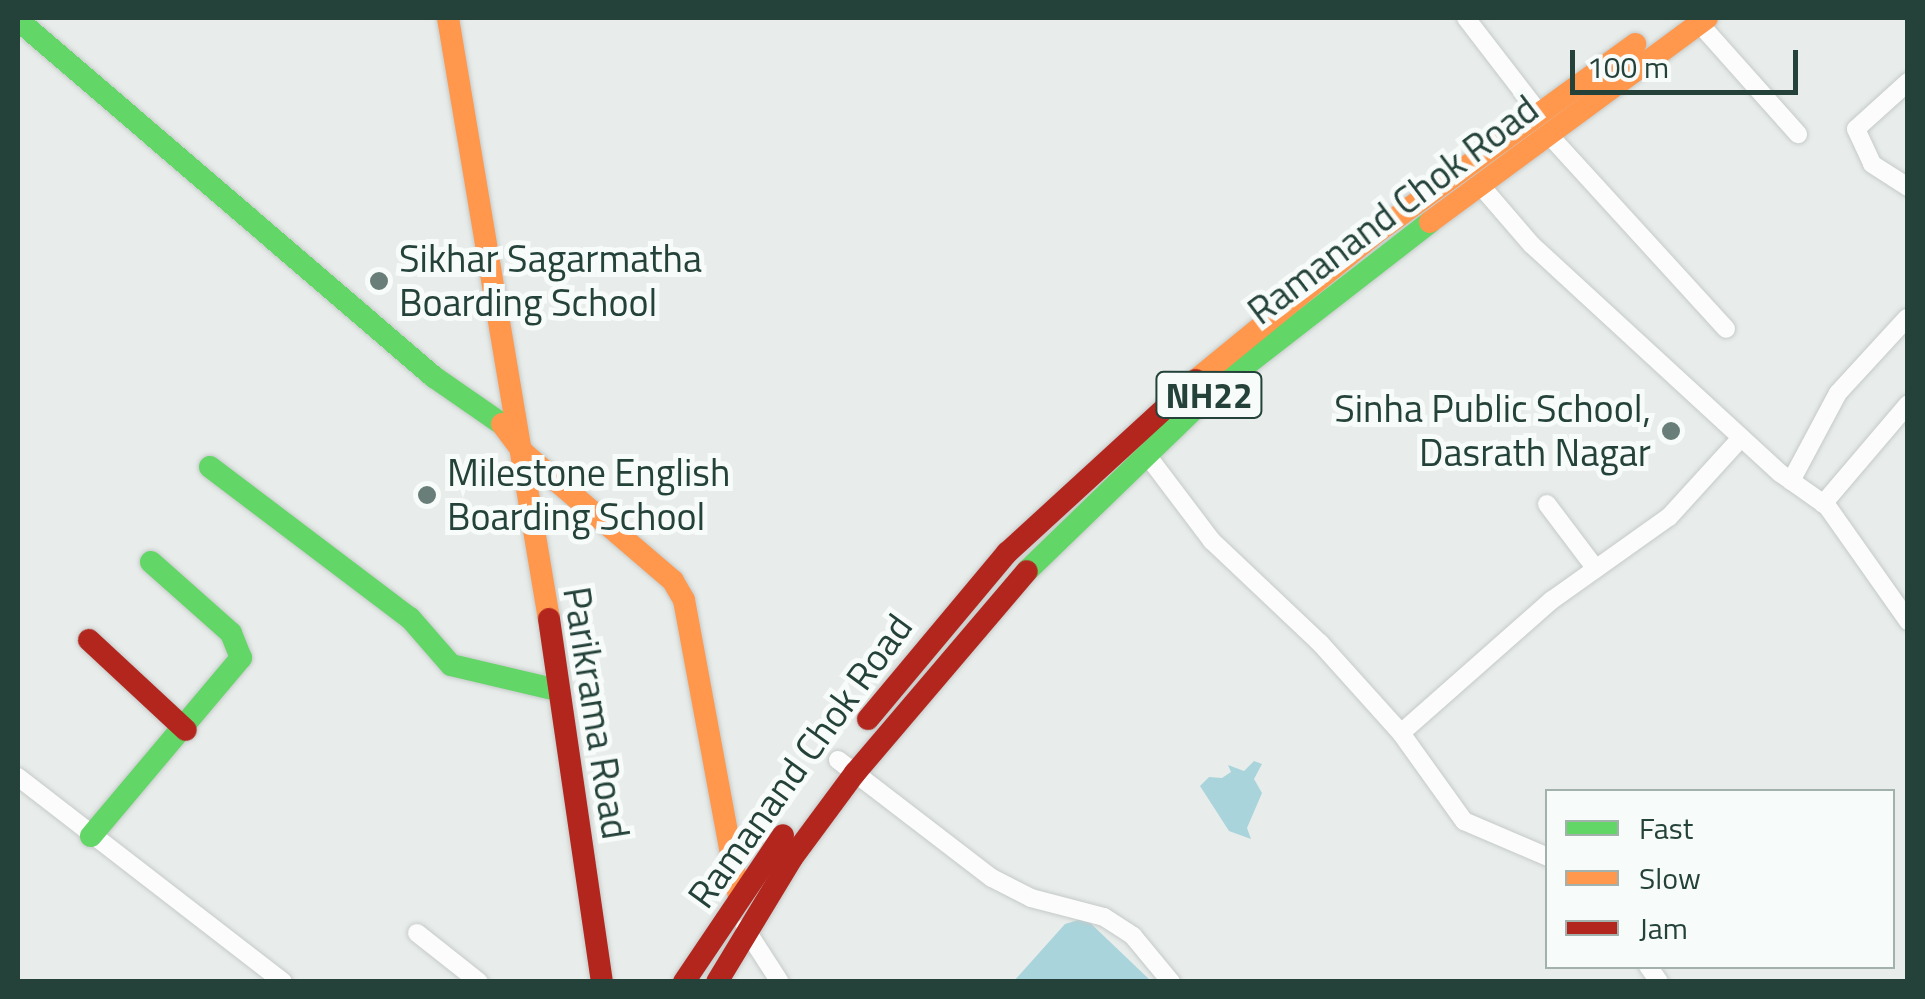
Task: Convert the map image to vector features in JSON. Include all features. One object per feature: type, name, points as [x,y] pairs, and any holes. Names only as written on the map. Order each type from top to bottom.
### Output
[{"type":"main road","name":"Parikrama Road","points":[[448,18],[526,454],[602,982]]},
{"type":"main road","name":"Ramanand Chok Road","points":[[684,982],[739,898],[847,766],[1007,553],[1099,464],[1288,302],[1671,18]]},
{"type":"main road","points":[[18,20],[434,377],[508,428],[526,454],[662,568],[684,600],[739,898]]},
{"type":"main road","name":"Ramanand Chok Road","points":[[716,982],[847,766],[1026,572],[1147,455],[1314,308],[1703,20]]},
{"type":"main road","points":[[210,467],[410,618],[451,665],[557,690]]},
{"type":"main road","points":[[91,836],[186,730],[241,658],[231,633],[151,562]]},
{"type":"main road","points":[[89,640],[186,730]]},
{"type":"street","points":[[1466,18],[1540,114]]},
{"type":"street","points":[[1703,20],[1798,134]]},
{"type":"street","points":[[1908,82],[1856,129],[1872,164],[1908,187]]},
{"type":"street","points":[[1550,136],[1726,329]]},
{"type":"street","points":[[1482,186],[1532,246],[1741,438],[1823,504],[1908,622]]},
{"type":"street","points":[[1791,481],[1838,393],[1907,318]]},
{"type":"street","points":[[1823,504],[1908,404]]},
{"type":"street","points":[[1401,733],[1596,569],[1669,517],[1741,438]]},
{"type":"street","points":[[1147,455],[1212,542],[1320,642],[1401,733],[1464,821],[1545,855]]},
{"type":"street","points":[[1547,504],[1596,569]]},
{"type":"street","points":[[847,766],[992,878],[1031,898],[1104,917],[1133,936],[1172,982]]},
{"type":"street","points":[[18,777],[283,982]]},
{"type":"street","points":[[739,898],[746,936],[780,982]]},
{"type":"street","points":[[417,933],[479,982]]},
{"type":"water","points":[[1254,761],[1262,764],[1254,779],[1262,793],[1247,828],[1251,839],[1229,831],[1200,786],[1209,777],[1222,778],[1231,772],[1228,765],[1244,771]]},
{"type":"water","points":[[1085,918],[1151,981],[1013,982],[1065,924]]},
{"type":"traffic: fast","points":[[18,20],[434,377],[502,424]]},
{"type":"traffic: fast","points":[[1027,571],[1215,389],[1430,222]]},
{"type":"traffic: fast","points":[[210,467],[410,618],[451,665],[557,690]]},
{"type":"traffic: fast","points":[[91,836],[241,658],[231,633],[151,562]]},
{"type":"traffic: slow","points":[[448,18],[549,619]]},
{"type":"traffic: slow","points":[[1430,222],[1707,18]]},
{"type":"traffic: slow","points":[[1196,380],[1378,231],[1635,44]]},
{"type":"traffic: slow","points":[[502,424],[525,454],[673,581],[684,600],[739,898]]},
{"type":"traffic: jam","points":[[868,719],[1007,553],[1196,380]]},
{"type":"traffic: jam","points":[[717,982],[792,858],[855,773],[1027,571]]},
{"type":"traffic: jam","points":[[549,619],[602,982]]},
{"type":"traffic: jam","points":[[89,640],[186,730]]},
{"type":"traffic: jam","points":[[684,982],[783,835]]},
{"type":"place","name":"Sikhar Sagarmatha Boarding School","points":[[379,281]]},
{"type":"place","name":"Sinha Public School, Dasrath Nagar","points":[[1671,431]]},
{"type":"place","name":"Milestone English Boarding School","points":[[427,495]]}]
